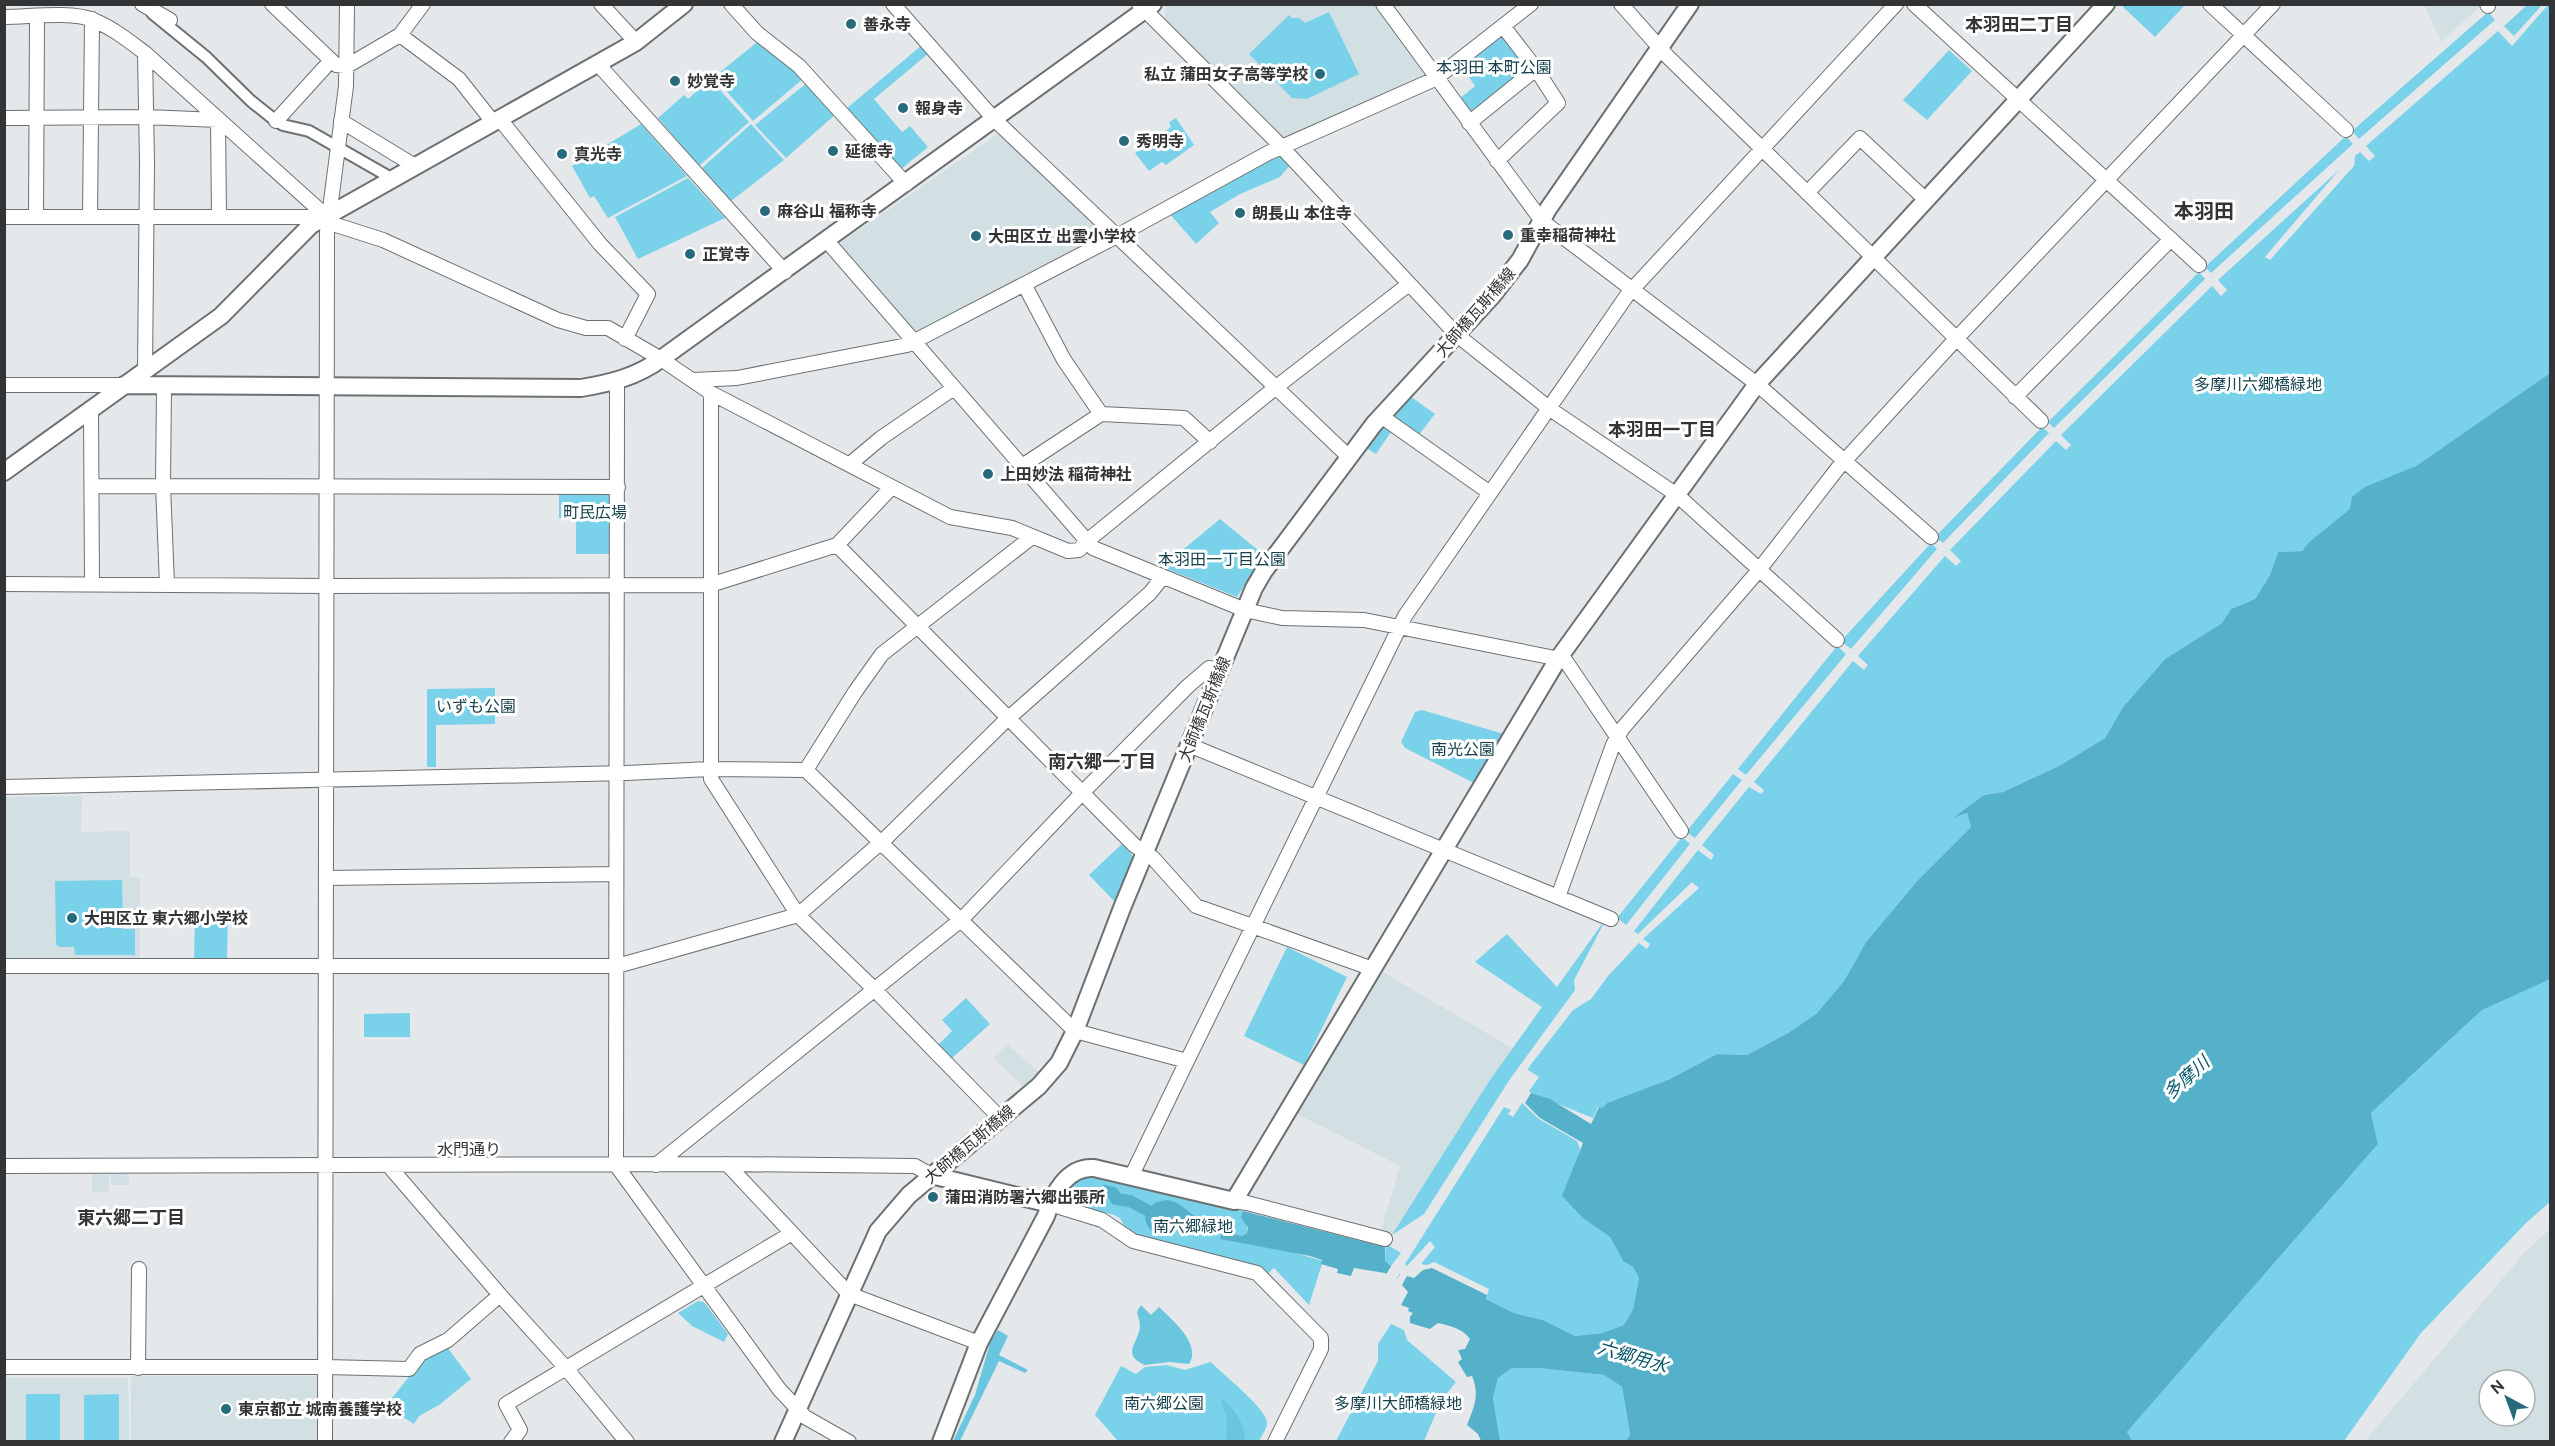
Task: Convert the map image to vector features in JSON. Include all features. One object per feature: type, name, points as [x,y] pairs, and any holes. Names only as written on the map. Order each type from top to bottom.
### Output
[{"type":"street","points":[[136,4],[149,11],[161,24],[206,57],[276,121],[309,131],[393,179]]},
{"type":"street","points":[[142,4],[170,20]]},
{"type":"street","points":[[272,4],[336,65],[346,66],[400,34],[423,4]]},
{"type":"street","points":[[325,1442],[327,878],[325,485],[329,217],[346,66],[347,4]]},
{"type":"street","points":[[601,4],[636,42]]},
{"type":"street","points":[[4,472],[221,316],[305,231],[415,166],[636,42],[684,4]]},
{"type":"street","points":[[731,4],[757,33],[799,66],[906,184]]},
{"type":"street","points":[[893,4],[994,120],[1275,388],[1338,444],[1348,457]]},
{"type":"street","points":[[1383,4],[1435,79],[1542,221],[1757,384],[1930,537]]},
{"type":"street","points":[[693,380],[737,378],[907,345],[1282,148],[1435,79],[1531,4]]},
{"type":"street","points":[[1622,4],[1660,48],[2041,421]]},
{"type":"street","name":"大師橋瓦斯橋線","points":[[783,1442],[878,1232],[909,1195],[1039,1086],[1059,1063],[1075,1031],[1144,852],[1245,610],[1268,564],[1381,416],[1479,313],[1520,260],[1542,221],[1690,4]]},
{"type":"street","points":[[1131,1177],[1405,616],[1633,288],[1896,4]]},
{"type":"street","points":[[1914,4],[2199,266]]},
{"type":"street","points":[[1234,1201],[1558,658],[1757,384],[2106,4]]},
{"type":"street","points":[[2210,4],[2346,130]]},
{"type":"street","points":[[1558,897],[1616,736],[1759,570],[1845,461],[1956,339],[2273,4]]},
{"type":"street","points":[[4,385],[581,388],[617,382],[642,371],[661,359],[785,272],[1146,6],[1457,335],[1550,409],[1677,495],[1837,640]]},
{"type":"street","points":[[4,17],[72,16],[92,20],[114,30],[145,53],[336,225],[383,240],[558,320],[586,328],[608,328],[661,359],[711,393],[950,517],[1012,528],[1074,552],[1275,388],[1409,284]]},
{"type":"street","points":[[36,217],[37,17]]},
{"type":"street","points":[[90,217],[92,20]]},
{"type":"street","points":[[1497,161],[1558,103],[1536,69],[1503,26]]},
{"type":"street","points":[[400,34],[459,79],[600,244],[648,294],[625,339]]},
{"type":"street","points":[[145,53],[145,370]]},
{"type":"street","points":[[597,63],[785,272]]},
{"type":"street","points":[[276,121],[325,67]]},
{"type":"street","points":[[1469,123],[1536,69]]},
{"type":"street","points":[[4,118],[146,117],[218,120]]},
{"type":"street","points":[[218,120],[219,217]]},
{"type":"street","points":[[341,121],[415,166]]},
{"type":"street","points":[[1807,193],[1860,138],[1926,200]]},
{"type":"street","points":[[4,217],[329,217]]},
{"type":"street","points":[[2015,397],[2171,239]]},
{"type":"street","points":[[827,241],[1093,548],[1245,610],[1282,618],[1364,620],[1565,660],[1681,831]]},
{"type":"street","points":[[1024,284],[1064,360],[1101,414]]},
{"type":"street","points":[[617,382],[616,1165],[618,1171],[779,1389],[805,1417],[849,1442]]},
{"type":"street","points":[[164,387],[167,585]]},
{"type":"street","points":[[850,464],[881,438],[954,388]]},
{"type":"street","points":[[711,393],[711,779],[798,915],[1000,1118]]},
{"type":"street","points":[[91,410],[92,584]]},
{"type":"street","points":[[1022,466],[1101,414],[1184,418],[1210,442]]},
{"type":"street","points":[[1381,416],[1490,493]]},
{"type":"street","points":[[92,486],[618,487]]},
{"type":"street","points":[[4,584],[710,585],[837,545],[891,488]]},
{"type":"street","points":[[806,770],[882,654],[1032,537]]},
{"type":"street","points":[[837,545],[1134,845],[1153,858],[1196,906],[1373,969]]},
{"type":"street","points":[[4,966],[617,966],[798,915],[881,842],[1009,717],[1150,593],[1162,578]]},
{"type":"street","points":[[656,1165],[962,919],[1188,686],[1209,669],[1220,670]]},
{"type":"street","points":[[1189,745],[1611,919]]},
{"type":"street","points":[[4,787],[710,769],[806,770],[1075,1031],[1187,1061]]},
{"type":"street","points":[[327,878],[616,874]]},
{"type":"street","points":[[727,1164],[849,1294],[979,1343]]},
{"type":"street","name":"水門通り","points":[[4,1166],[326,1167],[727,1164],[915,1166],[931,1175]]},
{"type":"street","points":[[389,1166],[565,1367],[627,1442]]},
{"type":"street","points":[[941,1442],[979,1343],[1046,1216],[1050,1204],[1065,1179],[1080,1169],[1094,1168],[1247,1203],[1385,1239]]},
{"type":"street","points":[[931,1175],[1050,1204],[1102,1220],[1133,1241],[1257,1273],[1321,1338],[1322,1349],[1275,1442]]},
{"type":"street","points":[[511,1442],[520,1430],[506,1404],[792,1233]]},
{"type":"street","points":[[138,1368],[139,1269]]},
{"type":"street","points":[[4,1368],[410,1369],[420,1354],[448,1340],[500,1295]]},
{"type":"shaded area","name":"私立 蒲田女子高等学校","points":[[1170,4],[1375,5],[1426,77],[1283,142],[1165,22],[1165,8]]},
{"type":"shaded area","points":[[2478,4],[2480,7],[2441,41],[2424,5]]},
{"type":"shaded area","name":"大田区立 出雲小学校","points":[[999,133],[1102,231],[1100,241],[916,334],[841,249],[842,242]]},
{"type":"shaded area","name":"大田区立 東六郷小学校","points":[[82,796],[81,832],[130,831],[130,877],[140,877],[140,959],[5,961],[4,797]]},
{"type":"shaded area","points":[[1378,969],[1512,1048],[1392,1235],[1380,1233],[1400,1166],[1295,1113]]},
{"type":"shaded area","points":[[1007,1044],[1041,1074],[1025,1088],[993,1058]]},
{"type":"shaded area","points":[[111,1172],[129,1173],[129,1185],[111,1185]]},
{"type":"shaded area","points":[[92,1174],[109,1174],[109,1192],[92,1192]]},
{"type":"shaded area","points":[[2550,1229],[2550,1441],[2365,1441],[2525,1252]]},
{"type":"shaded area","points":[[1141,1305],[1151,1315],[1159,1307],[1178,1325],[1192,1348],[1189,1364],[1169,1362],[1145,1365],[1134,1357],[1132,1352],[1140,1326],[1137,1312]]},
{"type":"shaded area","points":[[998,1330],[1008,1336],[999,1355],[1028,1370],[1025,1373],[999,1361],[960,1441],[953,1441],[975,1395],[990,1343]]},
{"type":"shaded area","name":"東京都立 城南養護学校","points":[[131,1376],[321,1376],[321,1441],[131,1441]]},
{"type":"shaded area","points":[[5,1378],[128,1378],[129,1441],[5,1442]]},
{"type":"shaded area","points":[[1223,1400],[1239,1418],[1244,1430],[1245,1441],[1226,1441],[1227,1419],[1221,1401]]},
{"type":"green space","points":[[2125,5],[2185,5],[2155,37],[2123,7]]},
{"type":"green space","points":[[2527,5],[2542,5],[2514,36],[2504,26]]},
{"type":"green space","name":"多摩川六郷橋緑地","points":[[2550,5],[2550,373],[2416,466],[2393,477],[2308,543],[2302,551],[2278,552],[2270,575],[2255,599],[2231,609],[2222,623],[2165,659],[2123,707],[2105,738],[2059,766],[2003,792],[1984,795],[1956,817],[1967,813],[1971,827],[1918,880],[1866,942],[1844,981],[1816,1014],[1788,1033],[1747,1055],[1717,1054],[1670,1079],[1607,1103],[1602,1108],[1598,1107],[1593,1118],[1531,1093],[1529,1091],[1539,1077],[1528,1070],[1529,1067],[1573,1010],[1591,999],[1608,976],[1639,943],[1647,949],[1650,944],[1643,939],[1699,888],[1692,882],[1638,934],[1634,931],[1698,850],[1711,860],[1714,855],[1702,845],[1749,787],[1761,794],[1764,790],[1754,782],[1853,661],[1864,670],[1868,665],[1858,656],[1945,556],[1956,566],[1961,561],[1950,550],[2056,441],[2066,450],[2071,445],[2061,435],[2212,286],[2221,296],[2227,290],[2218,280],[2339,170],[2265,257],[2270,260],[2354,166],[2355,156],[2360,152],[2369,161],[2375,156],[2366,146],[2498,31],[2512,46]]},
{"type":"green space","points":[[1329,12],[1359,74],[1307,99],[1292,98],[1249,54],[1289,15],[1305,23]]},
{"type":"green space","points":[[2488,12],[2495,20],[2359,139],[2352,131]]},
{"type":"green space","name":"本羽田 本町公園","points":[[1502,32],[1528,68],[1471,116],[1458,100],[1475,86],[1460,64]]},
{"type":"green space","points":[[761,39],[804,78],[753,121],[714,77]]},
{"type":"green space","points":[[922,45],[929,53],[874,99],[902,132],[910,126],[928,147],[900,170],[846,109]]},
{"type":"green space","points":[[1949,50],[1972,71],[1927,120],[1903,100]]},
{"type":"green space","points":[[710,79],[749,122],[699,166],[658,118],[684,95],[688,99]]},
{"type":"green space","points":[[809,81],[836,114],[786,158],[755,125]]},
{"type":"green space","points":[[1176,118],[1194,145],[1166,165],[1162,162],[1149,171],[1135,153],[1171,127],[1169,122]]},
{"type":"green space","points":[[641,124],[687,176],[608,218],[594,196],[590,198],[572,166]]},
{"type":"green space","points":[[751,124],[784,160],[731,201],[702,168]]},
{"type":"green space","points":[[2346,136],[2353,144],[2211,273],[2205,267]]},
{"type":"green space","points":[[1280,154],[1291,164],[1280,177],[1240,194],[1210,212],[1219,223],[1196,244],[1169,213]]},
{"type":"green space","points":[[688,178],[725,218],[638,259],[615,217]]},
{"type":"green space","points":[[2199,272],[2205,279],[2054,428],[2048,422]]},
{"type":"green space","points":[[1410,396],[1435,414],[1418,436],[1391,417]]},
{"type":"green space","points":[[1384,426],[1391,432],[1376,454],[1366,448]]},
{"type":"green space","points":[[2042,427],[2049,433],[1943,543],[1935,537]]},
{"type":"green space","name":"町民広場","points":[[559,491],[613,492],[613,554],[576,554],[576,518],[559,518]]},
{"type":"green space","name":"本羽田一丁目公園","points":[[1220,519],[1264,555],[1237,597],[1162,567]]},
{"type":"green space","points":[[1931,543],[1937,549],[1851,649],[1841,641]]},
{"type":"green space","points":[[1837,646],[1846,654],[1842,659],[1746,775],[1738,769]]},
{"type":"green space","name":"いずも公園","points":[[495,688],[495,724],[436,725],[436,767],[427,767],[427,689]]},
{"type":"green space","name":"南光公園","points":[[1422,710],[1504,734],[1474,783],[1405,748],[1401,742],[1415,712]]},
{"type":"green space","points":[[1733,774],[1742,780],[1695,838],[1686,832]]},
{"type":"green space","points":[[1682,837],[1690,844],[1626,925],[1617,918]]},
{"type":"green space","points":[[1125,841],[1130,848],[1132,863],[1116,903],[1089,875]]},
{"type":"green space","points":[[122,880],[123,929],[135,929],[135,955],[75,955],[74,947],[59,947],[56,944],[55,881]]},
{"type":"green space","points":[[195,918],[228,918],[227,960],[194,959]]},
{"type":"green space","points":[[1602,924],[1574,980],[1575,990],[1510,1079],[1424,1214],[1392,1235],[1488,1083],[1542,1007],[1475,962],[1507,934],[1557,987]]},
{"type":"green space","points":[[1287,947],[1347,977],[1304,1065],[1244,1036]]},
{"type":"green space","points":[[2550,977],[2550,1202],[2525,1224],[2421,1333],[2344,1441],[2132,1442],[2127,1432],[2378,1144],[2371,1113],[2482,1010]]},
{"type":"green space","points":[[966,998],[990,1024],[950,1060],[937,1046],[952,1031],[942,1020]]},
{"type":"green space","points":[[410,1013],[410,1037],[364,1037],[364,1014]]},
{"type":"green space","points":[[1522,1103],[1539,1119],[1577,1141],[1580,1149],[1577,1159],[1584,1219],[1610,1237],[1623,1261],[1633,1267],[1639,1278],[1633,1309],[1624,1325],[1602,1333],[1575,1336],[1543,1320],[1514,1313],[1486,1299],[1489,1289],[1434,1262],[1427,1265],[1421,1264],[1435,1247],[1430,1241],[1407,1266],[1405,1264],[1504,1107],[1511,1110],[1508,1114],[1513,1117]]},
{"type":"green space","name":"南六郷緑地","points":[[1084,1172],[1243,1211],[1247,1233],[1242,1236],[1222,1232],[1323,1261],[1309,1305],[1274,1268],[1262,1278],[1128,1233],[1120,1218],[1114,1215],[1061,1201],[1071,1181]]},
{"type":"green space","points":[[1386,1244],[1401,1253],[1391,1266],[1385,1261]]},
{"type":"green space","points":[[698,1301],[704,1302],[728,1334],[724,1342],[692,1326],[678,1313]]},
{"type":"green space","name":"多摩川大師橋緑地","points":[[1391,1324],[1404,1330],[1407,1340],[1456,1382],[1441,1401],[1424,1441],[1336,1441],[1378,1361],[1378,1344]]},
{"type":"green space","points":[[447,1347],[471,1379],[439,1405],[419,1416],[414,1424],[390,1409],[392,1398],[424,1358]]},
{"type":"green space","name":"南六郷公園","points":[[1211,1362],[1253,1401],[1266,1418],[1267,1424],[1259,1441],[1118,1441],[1095,1415],[1121,1366],[1136,1374],[1145,1367],[1167,1365],[1185,1370]]},
{"type":"green space","points":[[1512,1368],[1538,1368],[1604,1375],[1622,1387],[1630,1436],[1626,1442],[1500,1441],[1493,1398],[1498,1378]]},
{"type":"green space","points":[[26,1394],[60,1394],[60,1441],[26,1441]]},
{"type":"green space","points":[[119,1394],[119,1441],[84,1441],[84,1395]]},
{"type":"water","points":[[2550,373],[2550,979],[2482,1010],[2371,1113],[2378,1144],[2127,1432],[2132,1441],[1626,1441],[1630,1435],[1622,1387],[1604,1375],[1538,1368],[1512,1368],[1498,1378],[1493,1398],[1500,1441],[1481,1441],[1478,1434],[1467,1425],[1475,1401],[1476,1389],[1472,1376],[1467,1377],[1458,1362],[1462,1359],[1458,1350],[1465,1349],[1470,1339],[1460,1330],[1447,1325],[1438,1323],[1430,1329],[1410,1323],[1413,1313],[1408,1311],[1409,1308],[1401,1305],[1408,1292],[1402,1285],[1407,1276],[1414,1278],[1423,1270],[1432,1268],[1487,1295],[1486,1299],[1514,1313],[1543,1320],[1575,1336],[1602,1333],[1624,1325],[1633,1309],[1639,1278],[1633,1267],[1623,1261],[1610,1237],[1584,1219],[1562,1196],[1583,1143],[1540,1118],[1525,1103],[1531,1093],[1550,1099],[1591,1124],[1599,1107],[1602,1108],[1607,1103],[1670,1079],[1717,1054],[1747,1055],[1788,1033],[1816,1014],[1844,981],[1866,942],[1918,880],[1971,827],[1967,813],[1953,818],[1984,795],[2003,792],[2059,766],[2105,738],[2123,707],[2165,659],[2222,623],[2231,609],[2255,599],[2270,575],[2278,552],[2302,551],[2308,543],[2350,509],[2352,497],[2365,487],[2416,466]]},
{"type":"water","points":[[1167,1200],[1177,1203],[1205,1221],[1202,1231],[1183,1227],[1160,1236],[1149,1229],[1145,1209],[1157,1202]]},
{"type":"water","points":[[1243,1211],[1385,1247],[1385,1261],[1400,1274],[1397,1279],[1385,1273],[1354,1268],[1351,1276],[1337,1273],[1338,1269],[1321,1264],[1322,1260],[1310,1256],[1220,1239],[1222,1231],[1242,1236],[1247,1233],[1248,1228],[1241,1217]]},
{"type":"pier","points":[[1392,1265],[1401,1271],[1395,1282],[1385,1276]]},
{"type":"waterway","points":[[1105,1191],[1113,1193],[1116,1199],[1130,1201],[1145,1209]]},
{"type":"place","name":"善永寺","points":[[851,24]]},
{"type":"place","name":"私立 蒲田女子高等学校","points":[[1320,74]]},
{"type":"place","name":"妙覚寺","points":[[675,81]]},
{"type":"place","name":"報身寺","points":[[903,108]]},
{"type":"place","name":"秀明寺","points":[[1124,141]]},
{"type":"place","name":"延徳寺","points":[[833,151]]},
{"type":"place","name":"真光寺","points":[[562,154]]},
{"type":"place","name":"麻谷山 福称寺","points":[[765,211]]},
{"type":"place","name":"朗長山 本住寺","points":[[1240,213]]},
{"type":"place","name":"重幸稲荷神社","points":[[1508,235]]},
{"type":"place","name":"大田区立 出雲小学校","points":[[976,236]]},
{"type":"place","name":"正覚寺","points":[[690,254]]},
{"type":"place","name":"上田妙法 稲荷神社","points":[[988,474]]},
{"type":"place","name":"大田区立 東六郷小学校","points":[[72,918]]},
{"type":"place","name":"蒲田消防署六郷出張所","points":[[933,1197]]},
{"type":"place","name":"東京都立 城南養護学校","points":[[226,1409]]},
{"type":"district","name":"本羽田二丁目","points":[[2019,24]]},
{"type":"district","name":"本羽田","points":[[2204,210]]},
{"type":"district","name":"本羽田一丁目","points":[[1662,429]]},
{"type":"district","name":"南六郷一丁目","points":[[1102,761]]},
{"type":"district","name":"東六郷二丁目","points":[[131,1217]]},
{"type":"water label","name":"多摩川","points":[[2186,1077]]},
{"type":"water label","name":"六郷用水","points":[[1633,1356]]}]
